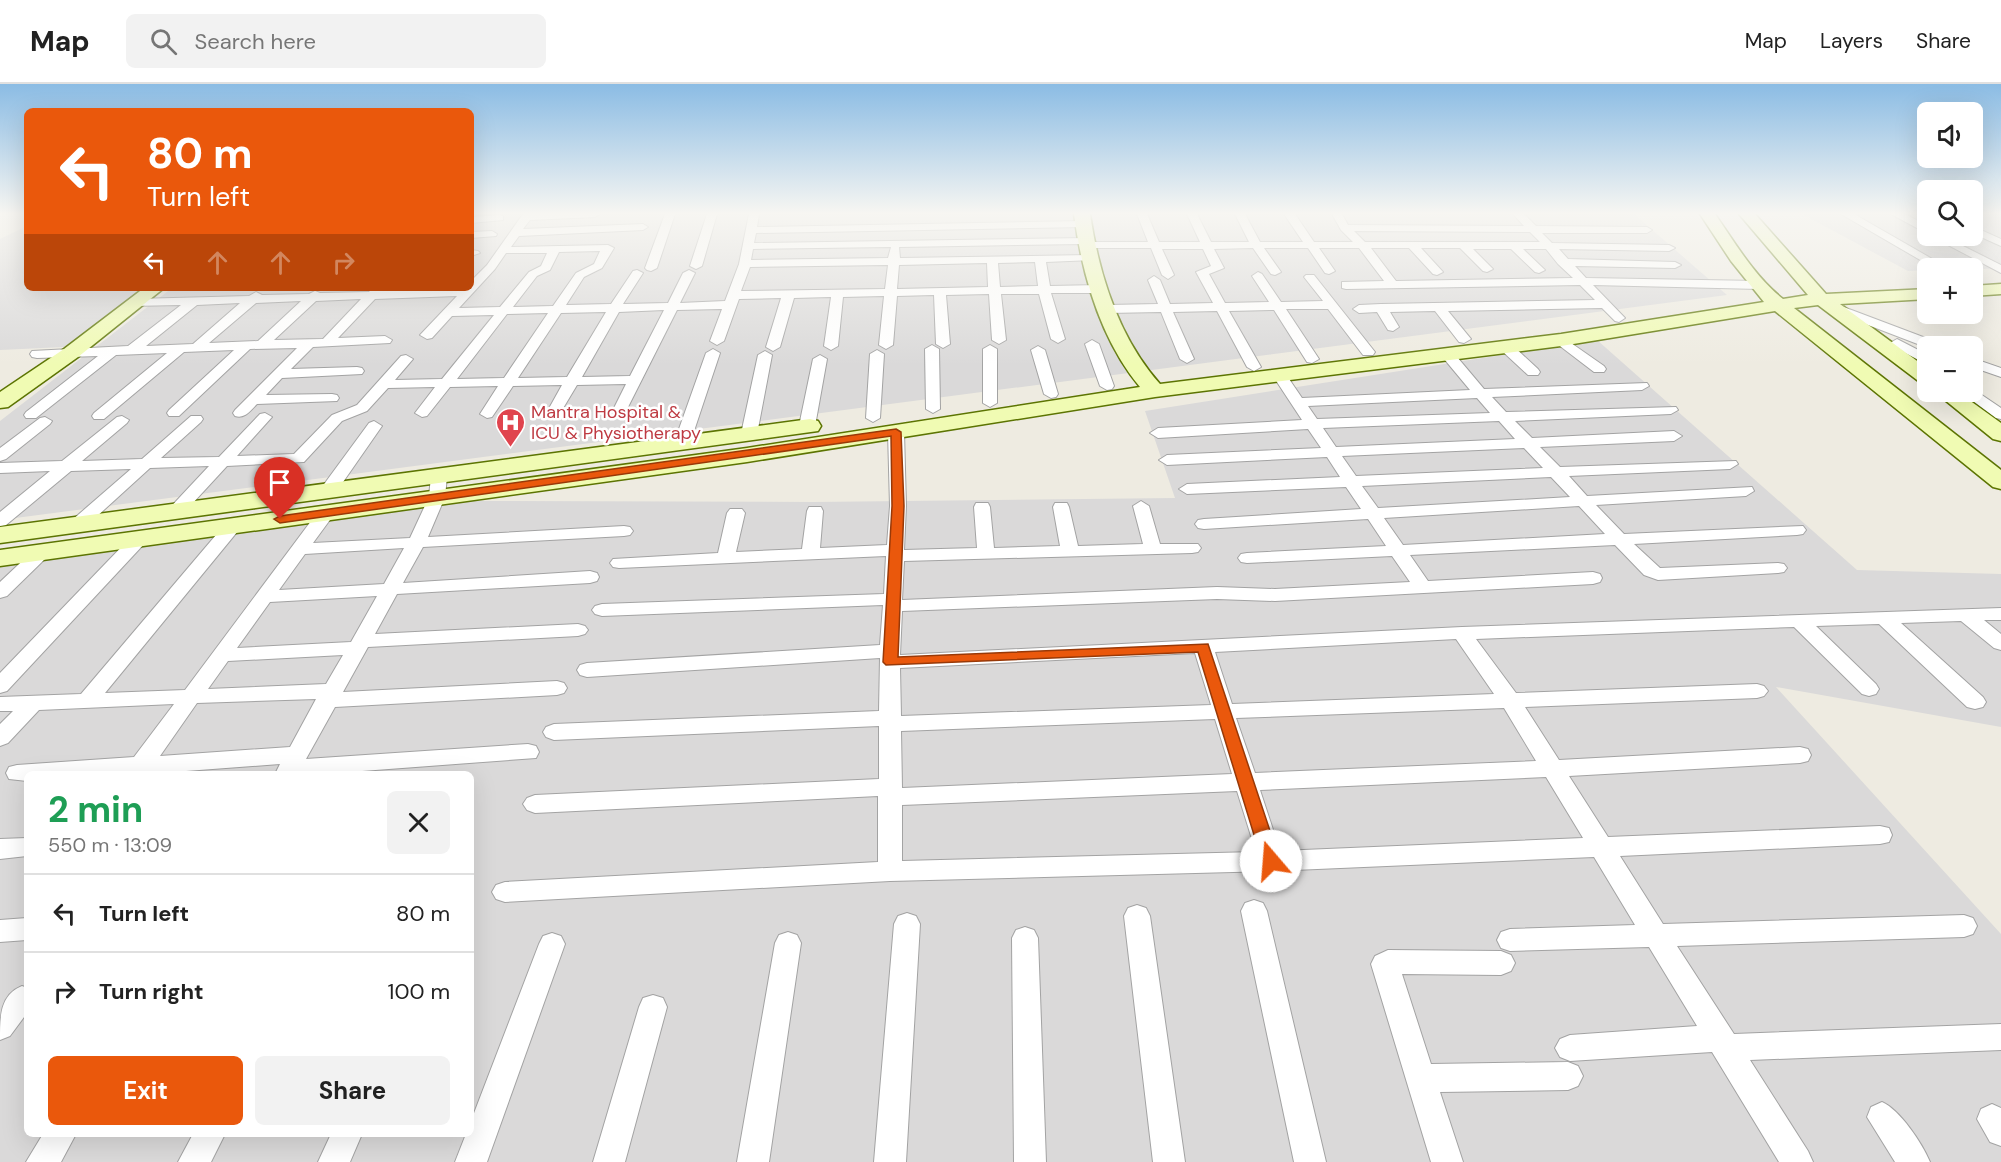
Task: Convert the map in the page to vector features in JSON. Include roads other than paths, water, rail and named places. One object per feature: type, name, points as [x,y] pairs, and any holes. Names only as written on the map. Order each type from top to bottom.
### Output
[{"type":"street","points":[[474,285],[492,264]]},
{"type":"street","points":[[422,413],[533,274],[545,268],[547,264]]},
{"type":"street","points":[[487,414],[580,275],[599,264]]},
{"type":"street","points":[[620,410],[694,264]]},
{"type":"street","points":[[682,443],[745,264]]},
{"type":"street","points":[[873,418],[881,350],[893,288],[894,264]]},
{"type":"street","points":[[902,264],[945,281],[993,292],[1101,289]]},
{"type":"street","points":[[734,295],[837,295],[945,281],[982,264]]},
{"type":"street","points":[[990,403],[994,344],[992,264]]},
{"type":"street","points":[[1041,264],[1045,292],[1058,339]]},
{"type":"street","points":[[1094,264],[1117,336],[1150,386]]},
{"type":"street","points":[[1164,264],[1168,275]]},
{"type":"street","points":[[1216,264],[1218,269],[1202,271],[1254,367]]},
{"type":"street","points":[[1270,264],[1275,272]]},
{"type":"street","points":[[1324,264],[1329,271]]},
{"type":"street","points":[[1378,264],[1394,285]]},
{"type":"street","points":[[1430,264],[1437,272]]},
{"type":"street","points":[[1482,264],[1487,269]]},
{"type":"street","points":[[1533,264],[1539,270]]},
{"type":"street","points":[[1564,264],[1612,311]]},
{"type":"street","points":[[1649,264],[1675,265]]},
{"type":"street","points":[[1732,264],[1737,272],[1765,291],[2001,482]]},
{"type":"street","points":[[1745,264],[1765,291]]},
{"type":"street","points":[[1791,264],[1820,296],[1917,371]]},
{"type":"street","points":[[1806,264],[1819,280],[1820,296]]},
{"type":"street","points":[[1987,264],[2001,272]]},
{"type":"street","points":[[1983,274],[2001,272]]},
{"type":"street","points":[[555,412],[637,273]]},
{"type":"street","points":[[1258,276],[1276,307],[1312,359]]},
{"type":"street","points":[[1310,277],[1329,305],[1368,352]]},
{"type":"street","points":[[1154,280],[1168,308],[1187,359]]},
{"type":"street","points":[[933,409],[937,347],[945,281]]},
{"type":"street","points":[[1346,285],[1581,281],[1820,296],[1917,294]]},
{"type":"street","points":[[1820,296],[1917,281]]},
{"type":"street","points":[[449,312],[671,308],[734,295],[893,288]]},
{"type":"street","points":[[1983,290],[2001,289]]},
{"type":"street","points":[[19,366],[132,296],[146,291]]},
{"type":"street","points":[[133,349],[206,291]]},
{"type":"street","points":[[197,347],[262,291]]},
{"type":"street","points":[[262,345],[319,291]]},
{"type":"street","points":[[327,342],[376,291]]},
{"type":"street","points":[[5,395],[71,352],[132,296],[193,302],[312,297],[376,291],[468,292]]},
{"type":"street","points":[[0,535],[174,513],[327,502],[896,432],[1254,367],[1464,339],[1612,311],[1765,291]]},
{"type":"street","points":[[438,487],[682,443],[1107,386],[1150,386],[1280,376],[1561,340],[1765,291]]},
{"type":"street","points":[[427,336],[468,292]]},
{"type":"street","points":[[831,346],[837,295]]},
{"type":"street","points":[[749,434],[769,351],[788,296]]},
{"type":"street","points":[[1820,296],[1917,339]]},
{"type":"street","points":[[1108,309],[1329,305]]},
{"type":"street","points":[[1359,309],[1438,307],[1612,311]]},
{"type":"street","points":[[1438,307],[1464,339]]},
{"type":"street","points":[[1381,308],[1393,327]]},
{"type":"street","points":[[1807,326],[1826,348],[2001,490]]},
{"type":"street","points":[[1861,329],[1906,346],[1917,354]]},
{"type":"street","points":[[38,354],[385,340]]},
{"type":"street","points":[[1561,340],[1599,369]]},
{"type":"street","points":[[240,413],[309,343]]},
{"type":"street","points":[[1092,344],[1107,386]]},
{"type":"street","points":[[174,413],[247,345]]},
{"type":"street","points":[[99,416],[182,347]]},
{"type":"street","points":[[1506,347],[1533,372]]},
{"type":"street","points":[[0,456],[38,418],[114,350]]},
{"type":"street","points":[[1038,350],[1051,394]]},
{"type":"street","points":[[1447,354],[1479,392],[1650,571],[1658,574],[1778,568]]},
{"type":"street","points":[[0,468],[300,459],[337,418],[361,408],[406,359]]},
{"type":"street","points":[[807,426],[820,359]]},
{"type":"street","points":[[1983,366],[2001,373]]},
{"type":"street","points":[[279,374],[357,371]]},
{"type":"street","points":[[1280,376],[1300,402],[1372,515],[1423,588]]},
{"type":"street","points":[[384,384],[636,380]]},
{"type":"street","points":[[1300,402],[1642,386]]},
{"type":"street","points":[[252,400],[332,398]]},
{"type":"street","points":[[1958,402],[2001,434]]},
{"type":"street","points":[[1982,402],[2001,416]]},
{"type":"street","points":[[1158,433],[1313,424],[1671,410]]},
{"type":"street","points":[[174,513],[265,417]]},
{"type":"street","points":[[77,525],[196,419]]},
{"type":"street","points":[[0,521],[63,466],[122,420]]},
{"type":"street","points":[[138,768],[299,549],[374,426]]},
{"type":"street","points":[[890,871],[890,657],[898,506],[896,432]]},
{"type":"street","points":[[1167,460],[1674,436]]},
{"type":"street","points":[[1187,489],[1730,464]]},
{"type":"street","points":[[291,765],[417,542],[438,487]]},
{"type":"street","points":[[1204,524],[1746,491]]},
{"type":"street","points":[[0,558],[234,526],[327,502]]},
{"type":"street","points":[[1142,506],[1153,549]]},
{"type":"street","points":[[982,507],[986,554]]},
{"type":"street","points":[[1061,507],[1070,551]]},
{"type":"street","points":[[810,554],[815,511]]},
{"type":"street","points":[[726,558],[736,513]]},
{"type":"street","points":[[87,701],[234,526]]},
{"type":"street","points":[[1247,558],[1619,537],[1797,530]]},
{"type":"street","points":[[299,549],[624,531]]},
{"type":"street","points":[[0,686],[139,539]]},
{"type":"street","points":[[619,563],[810,554],[986,554],[1192,548]]},
{"type":"street","points":[[0,592],[42,552]]},
{"type":"street","points":[[263,597],[590,577]]},
{"type":"street","points":[[602,610],[1217,593],[1275,595],[1593,578]]},
{"type":"street","points":[[587,670],[1203,647],[1462,633],[1885,620],[2001,614]]},
{"type":"street","points":[[1966,616],[2001,644]]},
{"type":"street","points":[[1885,620],[1976,702]]},
{"type":"street","points":[[1800,622],[1869,688]]},
{"type":"street","points":[[220,655],[578,630]]},
{"type":"street","points":[[1462,633],[1509,699],[1797,1162]]},
{"type":"street","points":[[1203,647],[1271,861]]},
{"type":"street","points":[[0,704],[189,696],[329,695],[557,688]]},
{"type":"street","points":[[554,732],[1222,712],[1757,691]]},
{"type":"street","points":[[0,738],[33,703]]},
{"type":"street","points":[[46,771],[291,765],[528,752]]},
{"type":"street","points":[[535,804],[1245,783],[1800,755]]},
{"type":"street","points":[[16,772],[24,772]]},
{"type":"street","points":[[505,892],[890,871],[1271,861],[1880,835]]},
{"type":"street","points":[[0,849],[24,847]]},
{"type":"street","points":[[1254,911],[1310,1162]]},
{"type":"street","points":[[1137,916],[1169,1162]]},
{"type":"street","points":[[890,1162],[907,924]]},
{"type":"street","points":[[1448,1162],[1385,967],[1386,963],[1657,936],[1964,926]]},
{"type":"street","points":[[1025,938],[1030,1162]]},
{"type":"street","points":[[753,1162],[788,943]]},
{"type":"street","points":[[471,1162],[552,944]]},
{"type":"street","points":[[0,1027],[22,998]]},
{"type":"street","points":[[609,1162],[653,1007]]},
{"type":"street","points":[[1420,1078],[1723,1043],[2001,1037]]},
{"type":"street","points":[[1882,1117],[1914,1162]]},
{"type":"street","points":[[42,1162],[59,1137]]},
{"type":"street","points":[[194,1162],[208,1137]]},
{"type":"street","points":[[334,1162],[346,1137]]},
{"type":"place","name":"Mantra Hospital & ICU & Physiotherapy","points":[[510,448]]}]
